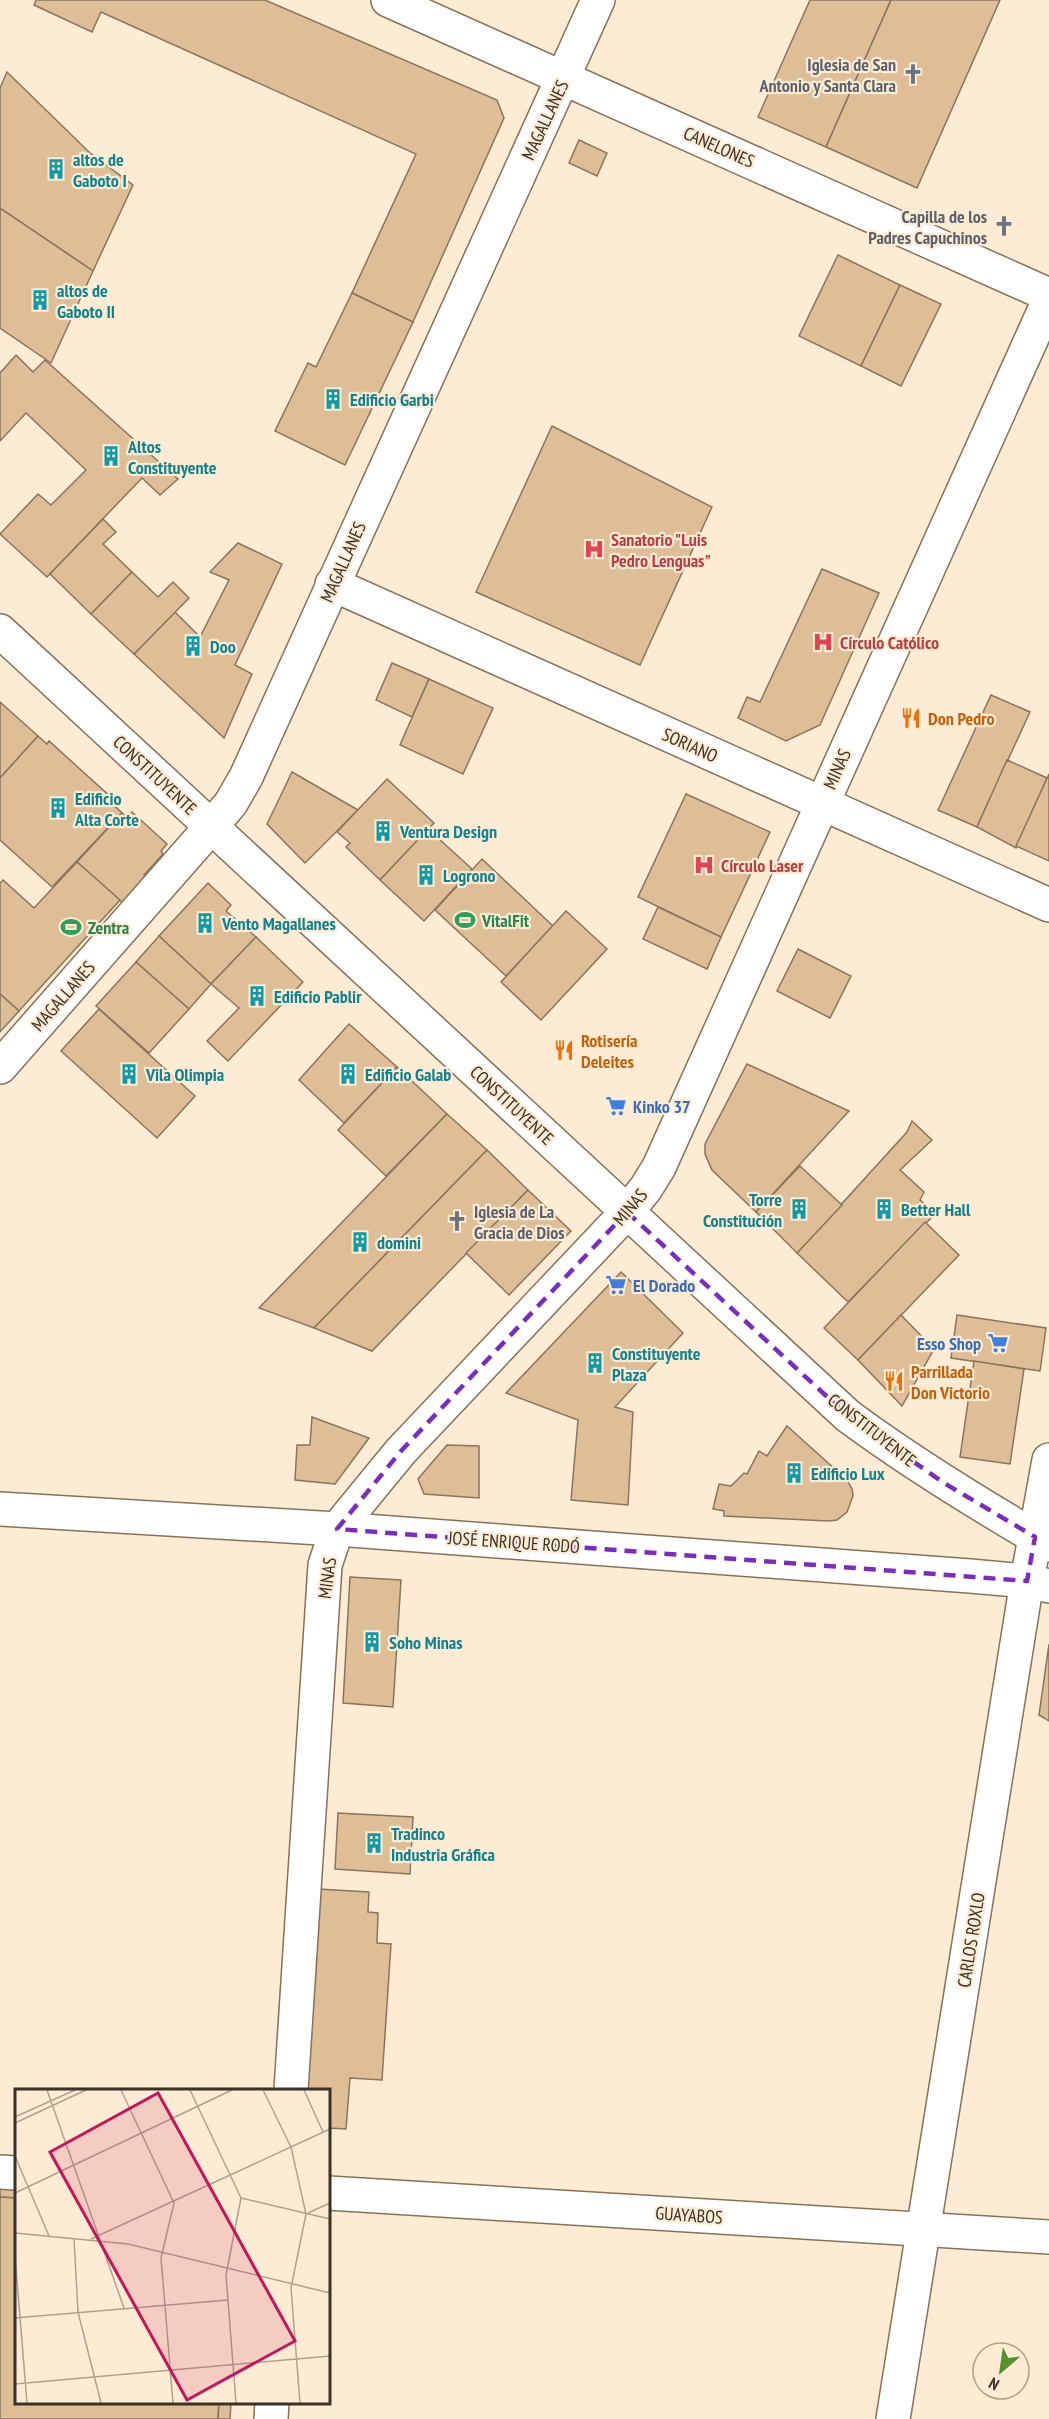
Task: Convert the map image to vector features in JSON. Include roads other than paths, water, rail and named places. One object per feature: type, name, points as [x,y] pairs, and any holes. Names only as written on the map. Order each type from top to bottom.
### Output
[{"type":"street","name":"CANELONES","points":[[388,0],[1049,295]]},
{"type":"street","name":"MAGALLANES","points":[[0,1067],[211,827],[231,803],[246,777],[598,0]]},
{"type":"street","name":"MINAS","points":[[291,2089],[326,1565],[337,1529],[401,1451],[627,1212],[659,1167],[1049,300]]},
{"type":"street","name":"SORIANO","points":[[332,584],[1049,905]]},
{"type":"street","name":"CONSTITUYENTE","points":[[0,631],[848,1416],[944,1483],[1042,1541]]},
{"type":"street","name":"CARLOS ROXLO","points":[[893,2419],[1038,1584],[1049,1460]]},
{"type":"street","name":"JOSÉ ENRIQUE RODÓ","points":[[0,1509],[337,1529],[1038,1584]]},
{"type":"street","points":[[0,2172],[15,2173]]},
{"type":"street","name":"GUAYABOS","points":[[330,2193],[1049,2238]]},
{"type":"place","name":"Iglesia de San Antonio y Santa Clara","points":[[913,74]]},
{"type":"place","name":"altos de Gaboto I","points":[[56,169]]},
{"type":"place","name":"Capilla de los Padres Capuchinos","points":[[1004,226]]},
{"type":"place","name":"altos de Gaboto II","points":[[40,300]]},
{"type":"place","name":"Edificio Garbi","points":[[333,399]]},
{"type":"place","name":"Altos Constituyente","points":[[111,456]]},
{"type":"place","name":"Sanatorio \"Luis Pedro Lenguas\"","points":[[594,549]]},
{"type":"place","name":"Círculo Católico","points":[[823,642]]},
{"type":"place","name":"Doo","points":[[193,646]]},
{"type":"place","name":"Don Pedro","points":[[911,718]]},
{"type":"place","name":"Edificio Alta Corte","points":[[58,808]]},
{"type":"place","name":"Ventura Design","points":[[383,831]]},
{"type":"place","name":"Círculo Laser","points":[[704,865]]},
{"type":"place","name":"Logrono","points":[[426,875]]},
{"type":"place","name":"VitalFit","points":[[465,920]]},
{"type":"place","name":"Vento Magallanes","points":[[205,923]]},
{"type":"place","name":"Zentra","points":[[71,927]]},
{"type":"place","name":"Edificio Pablir","points":[[257,996]]},
{"type":"place","name":"Rotisería Deleites","points":[[564,1050]]},
{"type":"place","name":"Vila Olimpia","points":[[129,1074]]},
{"type":"place","name":"Edificio Galab","points":[[348,1074]]},
{"type":"place","name":"Kinko 37","points":[[616,1106]]},
{"type":"place","name":"Torre Constitución","points":[[799,1209]]},
{"type":"place","name":"Better Hall","points":[[884,1209]]},
{"type":"place","name":"Iglesia de La Gracia de Dios","points":[[457,1221]]},
{"type":"place","name":"domini","points":[[360,1242]]},
{"type":"place","name":"El Dorado","points":[[616,1285]]},
{"type":"place","name":"Esso Shop","points":[[998,1343]]},
{"type":"place","name":"Constituyente Plaza","points":[[595,1363]]},
{"type":"place","name":"Parrillada Don Victorio","points":[[894,1381]]},
{"type":"place","name":"Edificio Lux","points":[[794,1473]]},
{"type":"place","name":"Soho Minas","points":[[372,1642]]},
{"type":"place","name":"Tradinco Industria Gráfica","points":[[374,1843]]}]
